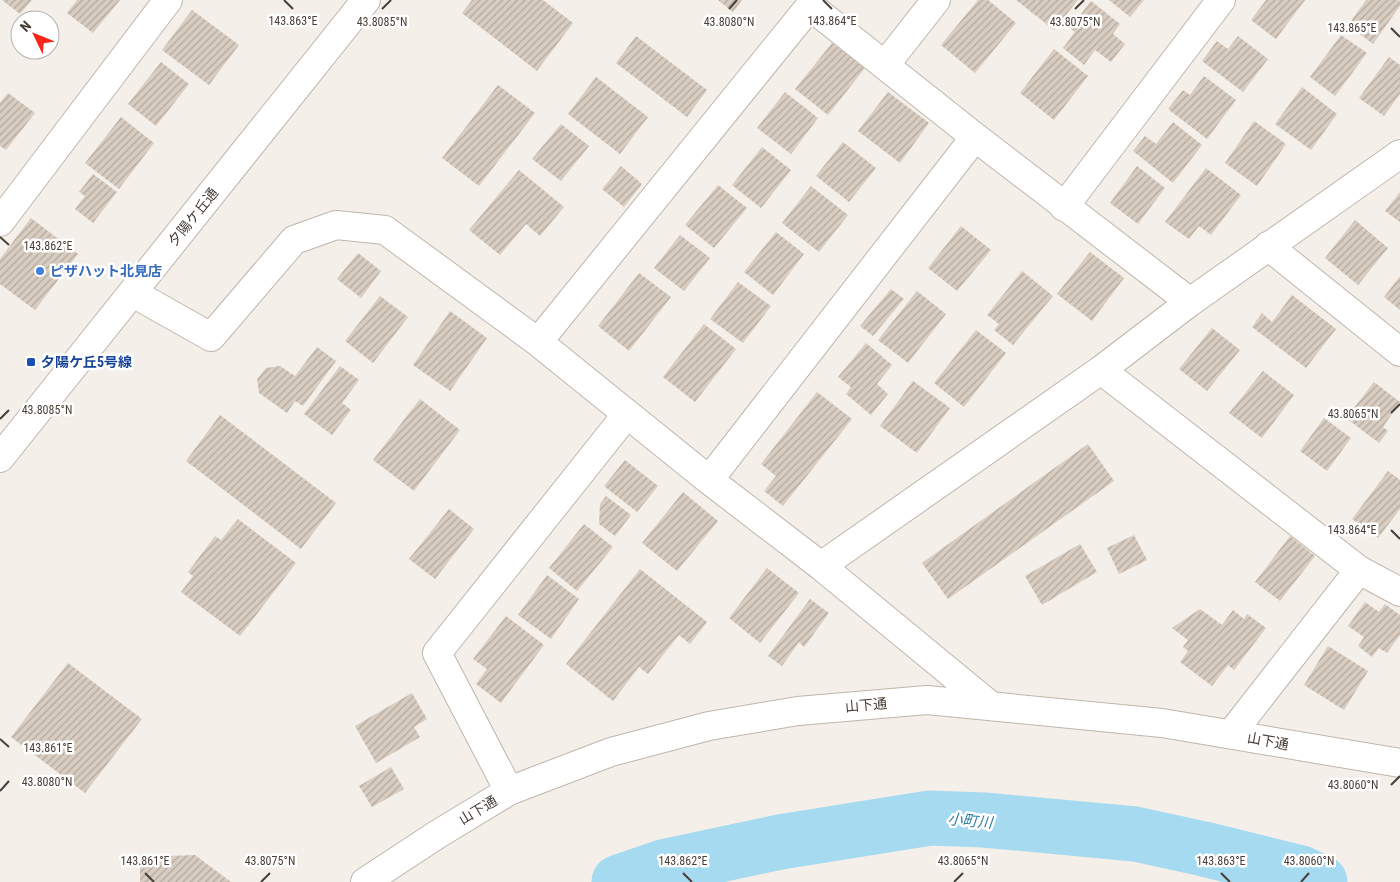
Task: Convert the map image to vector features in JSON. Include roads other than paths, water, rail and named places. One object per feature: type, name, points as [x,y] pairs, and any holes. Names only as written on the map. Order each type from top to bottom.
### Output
[{"type":"street","points":[[5,204],[168,0]]},
{"type":"street","name":"夕陽ケ丘通","points":[[0,458],[366,0]]},
{"type":"street","points":[[885,65],[936,0]]},
{"type":"street","points":[[1064,207],[1221,0]]},
{"type":"street","points":[[538,342],[810,6],[1064,207],[1190,302]]},
{"type":"street","points":[[709,480],[975,137]]},
{"type":"street","points":[[821,566],[1101,370],[1190,302],[1400,154]]},
{"type":"street","points":[[133,293],[211,337],[294,240],[336,225],[385,230],[538,342],[709,480],[821,566],[991,706]]},
{"type":"street","points":[[1268,246],[1400,352]]},
{"type":"street","points":[[1101,370],[1359,570],[1400,592]]},
{"type":"street","points":[[509,792],[437,653],[627,414]]},
{"type":"street","points":[[1232,734],[1359,570]]},
{"type":"street","name":"山下通","points":[[365,882],[438,834],[509,792],[610,752],[709,726],[798,711],[927,700],[1162,723],[1400,763]]},
{"type":"waterway","name":"小町川","points":[[619,882],[663,867],[780,842],[930,818],[984,820],[1135,834],[1301,873],[1320,882]]},
{"type":"place","name":"ピザハット北見店","points":[[40,271]]},
{"type":"place","name":"夕陽ケ丘5号線","points":[[31,362]]}]
